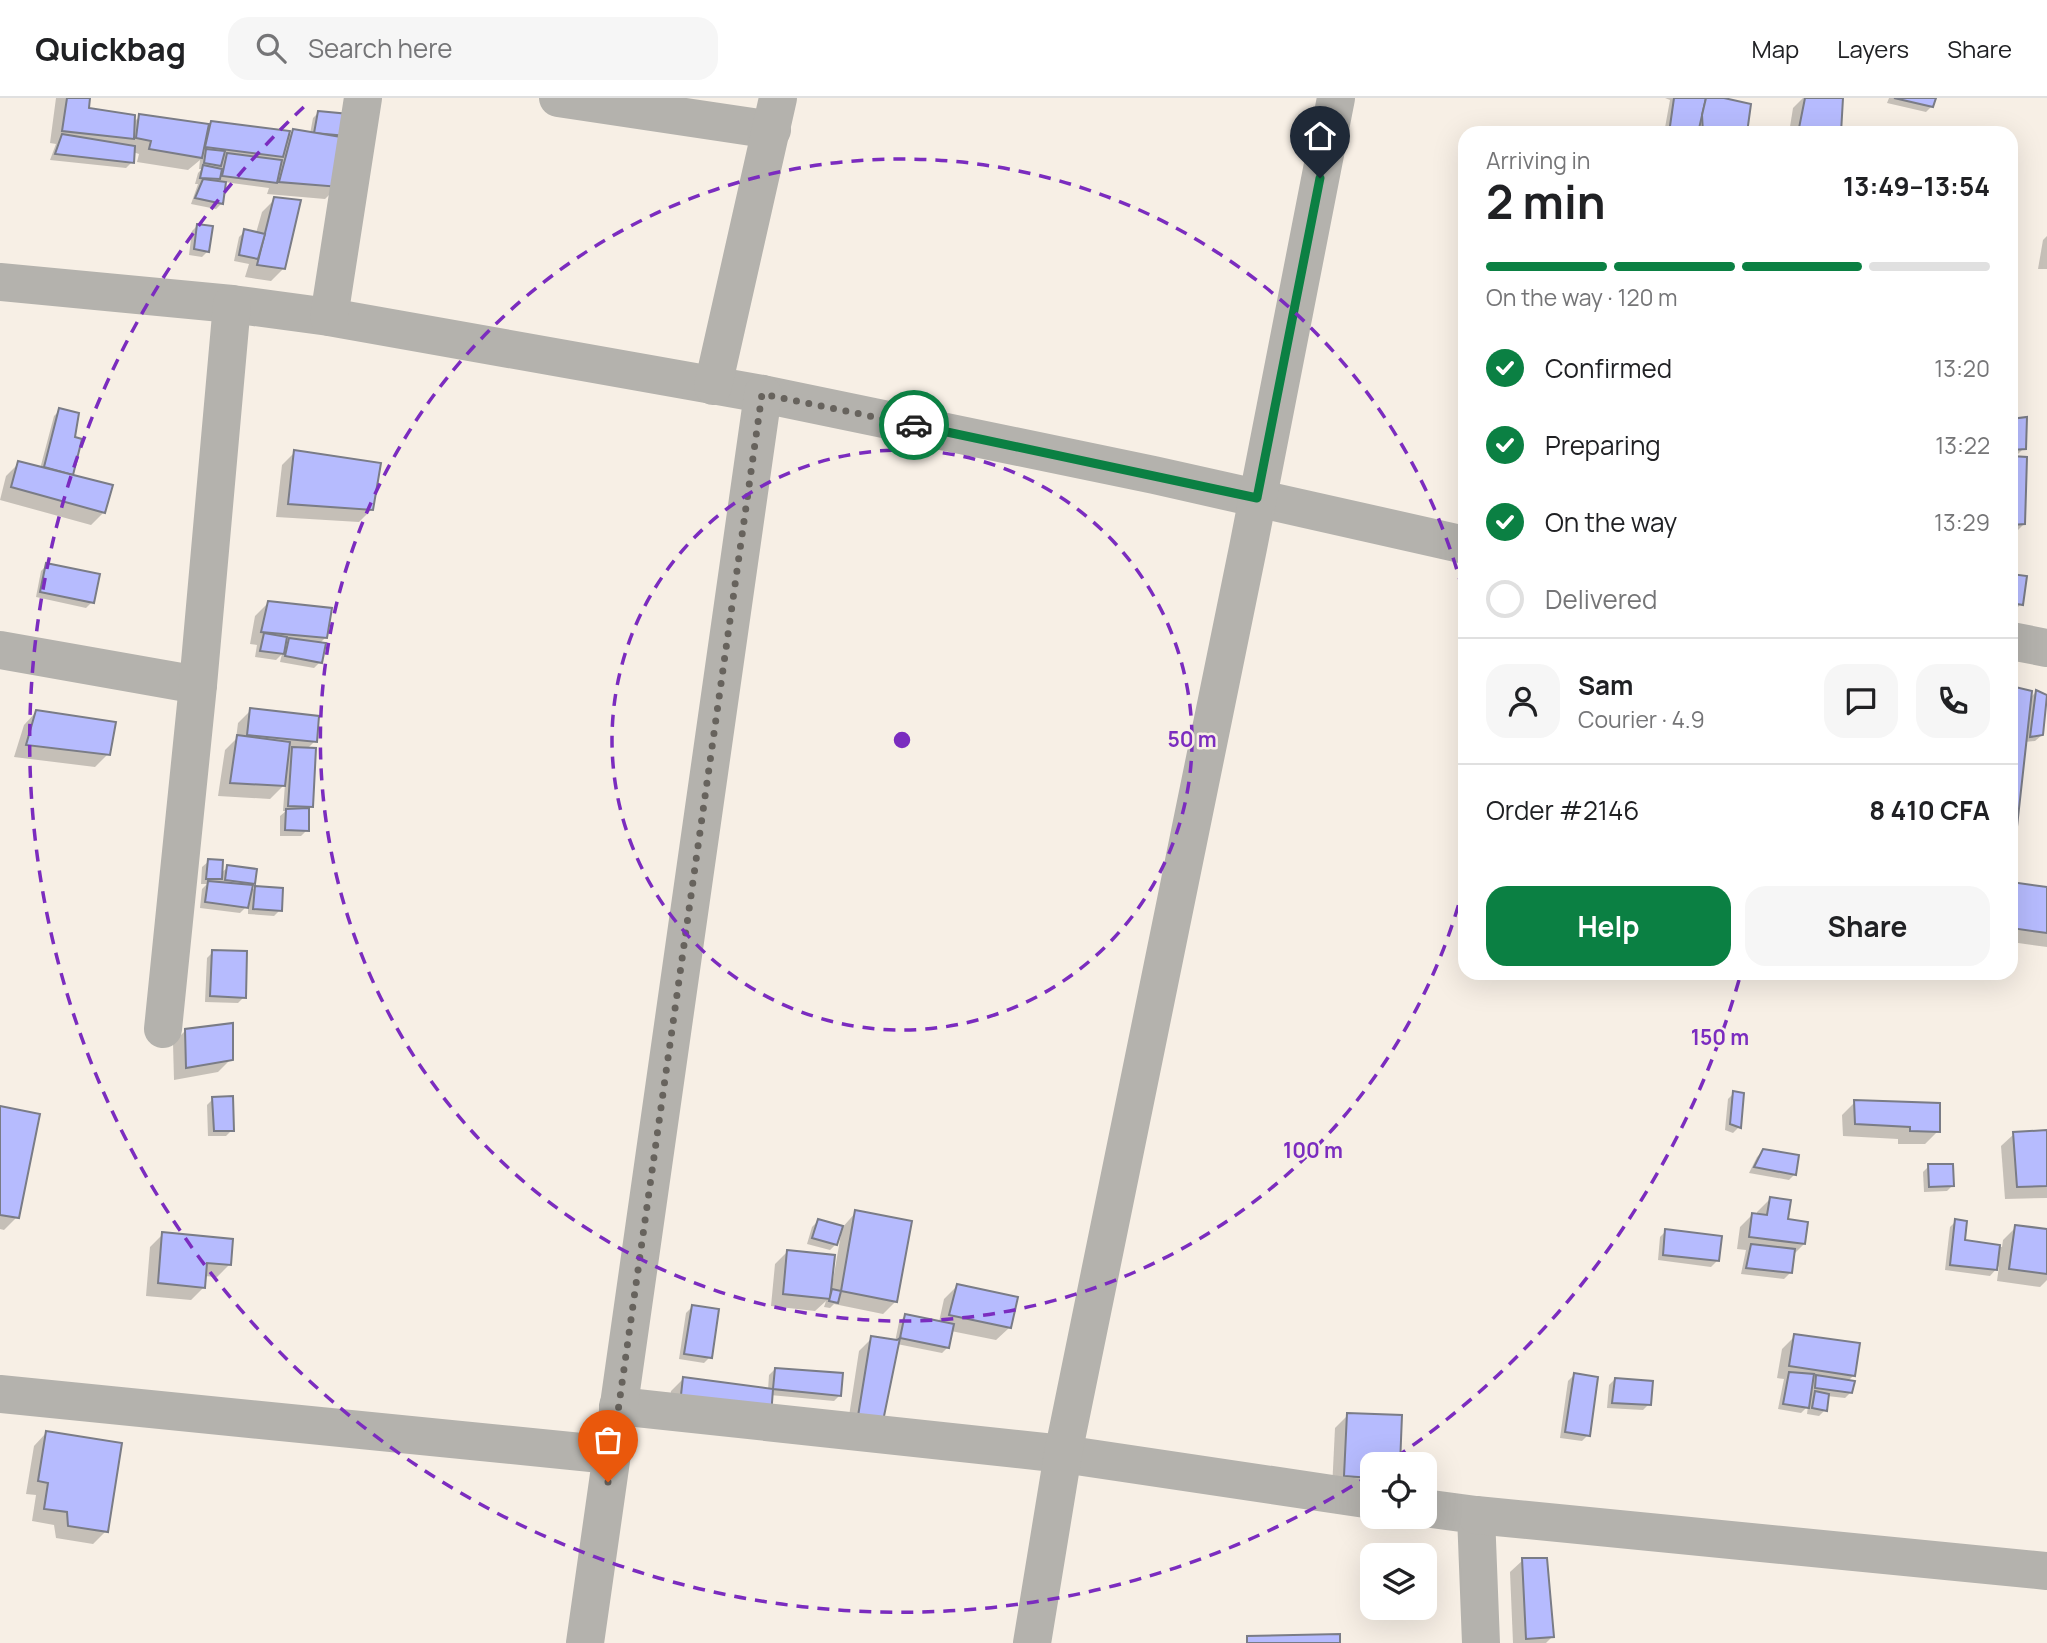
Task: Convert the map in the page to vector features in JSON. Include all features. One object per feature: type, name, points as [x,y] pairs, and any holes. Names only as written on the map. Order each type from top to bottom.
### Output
[{"type":"street","points":[[329,317],[363,98]]},
{"type":"street","points":[[558,98],[775,114],[713,386]]},
{"type":"street","points":[[1032,1643],[1063,1454],[1336,98]]},
{"type":"street","points":[[0,282],[232,304],[329,317],[762,394],[1154,475],[1458,543]]},
{"type":"street","points":[[163,1029],[198,685],[232,304]]},
{"type":"street","points":[[585,1643],[762,394]]},
{"type":"street","points":[[2018,642],[2047,648]]},
{"type":"street","points":[[0,650],[198,685]]},
{"type":"street","points":[[0,1394],[611,1455]]},
{"type":"street","points":[[618,1406],[1063,1454],[1360,1498]]},
{"type":"street","points":[[1437,1510],[2047,1571]]},
{"type":"street","points":[[1476,1515],[1481,1643]]},
{"type":"building","points":[[67,98],[90,98],[89,108],[135,115],[134,139],[62,131]]},
{"type":"building","points":[[1674,98],[1706,98],[1700,126],[1670,126]]},
{"type":"building","points":[[1706,98],[1724,98],[1751,104],[1748,126],[1703,126]]},
{"type":"building","points":[[1805,98],[1843,98],[1841,126],[1799,126]]},
{"type":"building","points":[[1894,98],[1936,98],[1933,107]]},
{"type":"building","points":[[318,111],[349,114],[347,136],[314,133]]},
{"type":"building","points":[[139,114],[209,124],[202,158],[149,149],[151,141],[136,138]]},
{"type":"building","points":[[211,121],[290,131],[283,157],[205,147]]},
{"type":"building","points":[[293,129],[347,138],[340,187],[279,182]]},
{"type":"building","points":[[62,134],[135,146],[134,163],[55,154]]},
{"type":"building","points":[[206,149],[225,151],[221,166],[204,163]]},
{"type":"building","points":[[227,153],[282,160],[277,183],[222,176]]},
{"type":"building","points":[[203,165],[222,169],[220,179],[200,178]]},
{"type":"building","points":[[203,179],[226,182],[223,204],[195,198]]},
{"type":"building","points":[[274,197],[301,200],[285,269],[257,265]]},
{"type":"building","points":[[197,224],[213,226],[209,252],[194,249]]},
{"type":"building","points":[[244,229],[265,234],[258,259],[239,255]]},
{"type":"building","points":[[59,408],[79,413],[75,437],[82,439],[73,475],[44,467]]},
{"type":"building","points":[[2027,417],[2026,449],[2018,450],[2018,418]]},
{"type":"building","points":[[294,450],[381,463],[373,510],[288,504]]},
{"type":"building","points":[[2018,456],[2027,457],[2025,524],[2018,524]]},
{"type":"building","points":[[18,461],[113,485],[105,513],[11,487]]},
{"type":"building","points":[[46,563],[100,574],[94,603],[40,592]]},
{"type":"building","points":[[2018,575],[2027,576],[2023,605],[2018,604]]},
{"type":"building","points":[[268,601],[332,608],[327,638],[261,632]]},
{"type":"building","points":[[264,633],[287,637],[284,654],[260,651]]},
{"type":"building","points":[[289,638],[326,643],[322,663],[285,656]]},
{"type":"building","points":[[2018,688],[2032,691],[2018,818]]},
{"type":"building","points":[[2036,690],[2047,695],[2043,735],[2030,737]]},
{"type":"building","points":[[250,708],[319,716],[317,742],[247,735]]},
{"type":"building","points":[[36,710],[116,722],[110,755],[26,745]]},
{"type":"building","points":[[237,735],[290,742],[285,786],[230,783]]},
{"type":"building","points":[[292,747],[316,748],[313,807],[288,806]]},
{"type":"building","points":[[309,808],[309,831],[285,830],[286,809]]},
{"type":"building","points":[[208,859],[223,860],[222,879],[206,879]]},
{"type":"building","points":[[227,865],[257,869],[255,884],[225,880]]},
{"type":"building","points":[[208,881],[253,885],[248,908],[205,902]]},
{"type":"building","points":[[2018,883],[2047,887],[2047,933],[2018,929]]},
{"type":"building","points":[[255,886],[283,888],[282,911],[253,909]]},
{"type":"building","points":[[212,950],[247,951],[246,998],[210,996]]},
{"type":"building","points":[[233,1023],[233,1060],[186,1068],[185,1029]]},
{"type":"building","points":[[1733,1091],[1744,1093],[1741,1128],[1730,1124]]},
{"type":"building","points":[[233,1096],[234,1131],[214,1131],[212,1097]]},
{"type":"building","points":[[1854,1100],[1940,1103],[1940,1132],[1910,1131],[1910,1127],[1855,1124]]},
{"type":"building","points":[[0,1106],[40,1114],[19,1218],[0,1215]]},
{"type":"building","points":[[2047,1130],[2047,1186],[2017,1187],[2013,1132]]},
{"type":"building","points":[[1763,1149],[1799,1155],[1796,1175],[1754,1167]]},
{"type":"building","points":[[1928,1164],[1953,1164],[1954,1186],[1929,1187]]},
{"type":"building","points":[[1770,1197],[1791,1200],[1788,1219],[1808,1222],[1805,1244],[1749,1237],[1752,1213],[1767,1215]]},
{"type":"building","points":[[855,1210],[912,1221],[897,1302],[841,1291]]},
{"type":"building","points":[[818,1219],[843,1226],[837,1245],[812,1238]]},
{"type":"building","points":[[1955,1219],[1967,1221],[1965,1240],[2000,1245],[1997,1270],[1950,1265]]},
{"type":"building","points":[[2015,1225],[2047,1229],[2047,1274],[2009,1269]]},
{"type":"building","points":[[1665,1229],[1722,1236],[1719,1261],[1663,1255]]},
{"type":"building","points":[[162,1232],[233,1239],[231,1265],[207,1263],[205,1288],[158,1283]]},
{"type":"building","points":[[1751,1244],[1795,1249],[1792,1273],[1746,1268]]},
{"type":"building","points":[[787,1250],[835,1255],[830,1299],[783,1294]]},
{"type":"building","points":[[957,1284],[1018,1297],[1011,1328],[949,1315]]},
{"type":"building","points":[[832,1289],[841,1291],[838,1303],[829,1301]]},
{"type":"building","points":[[692,1305],[719,1309],[712,1358],[684,1354]]},
{"type":"building","points":[[905,1314],[954,1324],[949,1348],[900,1338]]},
{"type":"building","points":[[1794,1334],[1860,1343],[1855,1376],[1789,1366]]},
{"type":"building","points":[[871,1336],[897,1340],[900,1338],[883,1421],[858,1416]]},
{"type":"building","points":[[775,1368],[843,1373],[841,1396],[773,1389]]},
{"type":"building","points":[[1789,1372],[1814,1374],[1809,1408],[1783,1404]]},
{"type":"building","points":[[1574,1373],[1598,1377],[1590,1436],[1565,1432]]},
{"type":"building","points":[[1816,1375],[1855,1381],[1852,1393],[1815,1388]]},
{"type":"building","points":[[683,1377],[773,1389],[771,1416],[679,1413]]},
{"type":"building","points":[[1615,1378],[1653,1381],[1651,1405],[1612,1403]]},
{"type":"building","points":[[1815,1391],[1829,1394],[1827,1411],[1812,1408]]},
{"type":"building","points":[[1347,1413],[1402,1415],[1401,1452],[1360,1452],[1360,1477],[1344,1476]]},
{"type":"building","points":[[46,1431],[122,1443],[108,1532],[68,1526],[67,1512],[44,1509],[48,1483],[38,1481]]},
{"type":"building","points":[[1522,1558],[1547,1558],[1554,1637],[1526,1639]]},
{"type":"building","points":[[1340,1634],[1340,1643],[1247,1643],[1247,1636]]},
{"type":"way so far","points":[[608,1482],[762,394],[914,425]]},
{"type":"route","points":[[914,425],[1257,498],[1320,178]]}]
